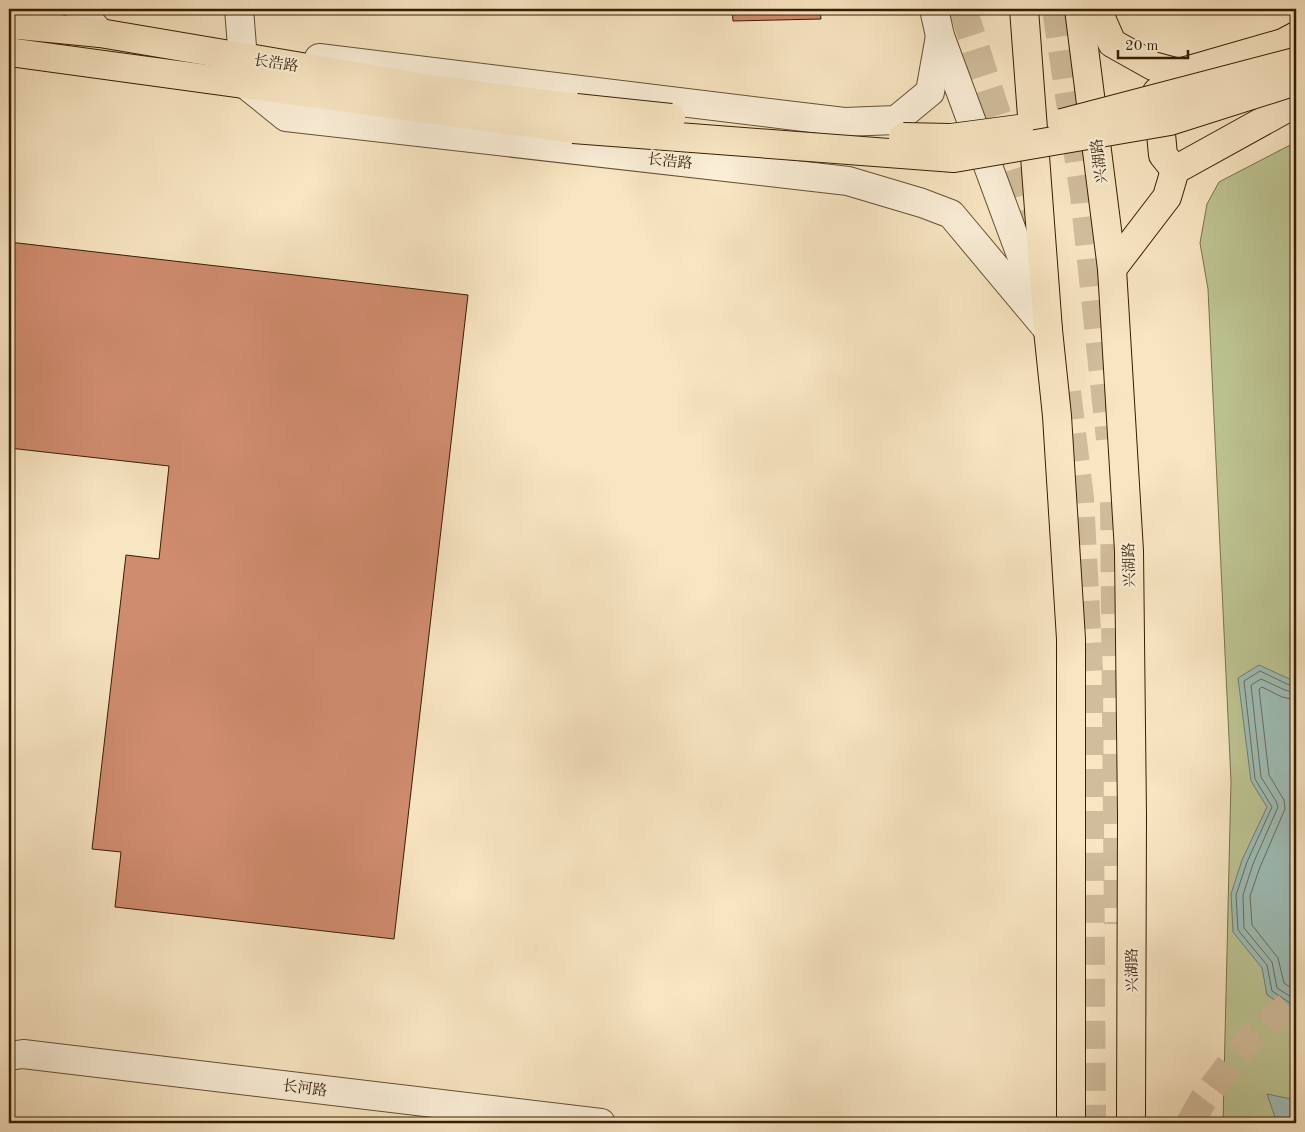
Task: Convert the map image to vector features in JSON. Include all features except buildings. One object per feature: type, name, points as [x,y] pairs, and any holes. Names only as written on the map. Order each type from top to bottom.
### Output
[{"type":"main road","points":[[1024,9],[1048,330],[1057,416],[1071,638],[1070,1123]]},
{"type":"main road","name":"兴湖路","points":[[1079,9],[1112,269],[1129,552],[1132,815],[1131,1123]]},
{"type":"main road","points":[[1098,9],[1112,43],[1153,66],[1179,73]]},
{"type":"main road","name":"长浩路","points":[[9,24],[100,34],[437,90],[575,119]]},
{"type":"main road","points":[[575,119],[868,136],[952,138],[1066,122],[1296,61],[1284,43],[1179,73],[1157,92],[1163,155],[1175,170]]},
{"type":"main road","name":"长浩路","points":[[9,52],[245,84],[575,119]]},
{"type":"main road","points":[[1112,269],[1167,196],[1175,170],[1296,104]]},
{"type":"street","points":[[79,9],[100,34]]},
{"type":"street","points":[[239,9],[245,84]]},
{"type":"street","points":[[934,9],[940,36],[1048,330]]},
{"type":"street","name":"长浩路","points":[[243,58],[278,53],[844,122],[896,120],[930,92],[940,36]]},
{"type":"street","name":"长浩路","points":[[245,84],[286,117],[848,181],[951,214],[1048,330]]},
{"type":"street","name":"长河路","points":[[9,1056],[23,1054],[601,1123]]},
{"type":"green space","points":[[1296,142],[1296,1123],[1223,1123],[1231,781],[1208,289],[1200,243],[1207,204],[1219,182]]},
{"type":"water","points":[[1259,665],[1296,682],[1296,1013],[1267,995],[1262,968],[1233,932],[1231,894],[1242,860],[1267,807],[1251,781],[1238,678]]},
{"type":"water","points":[[1267,1094],[1296,1100],[1296,1123],[1277,1123]]},
{"type":"tunnel","points":[[963,9],[1019,183],[1034,247]]},
{"type":"tunnel","points":[[1056,9],[1084,195],[1110,439]]},
{"type":"tunnel","points":[[1067,392],[1080,498],[1089,671],[1092,1123]]},
{"type":"tunnel","points":[[1114,502],[1118,924]]},
{"type":"tunnel","points":[[1190,1123],[1203,1100],[1247,1042],[1296,999]]}]
